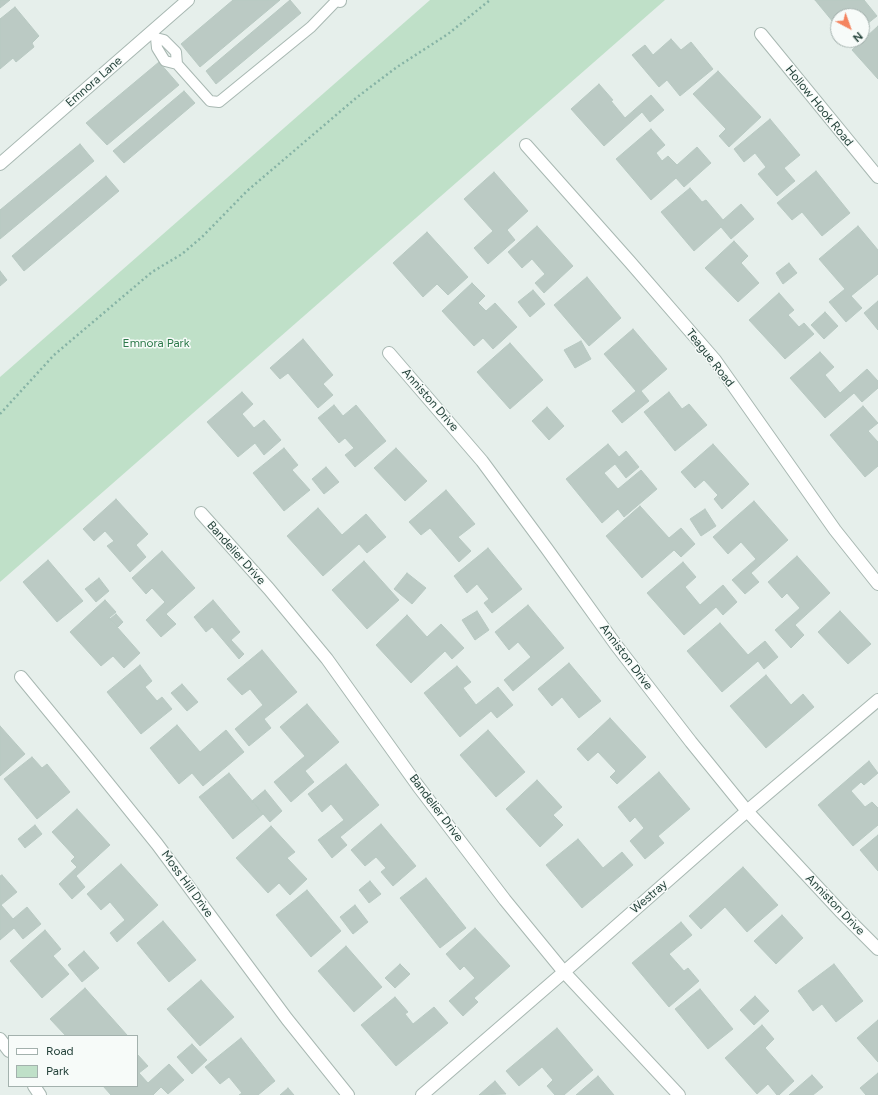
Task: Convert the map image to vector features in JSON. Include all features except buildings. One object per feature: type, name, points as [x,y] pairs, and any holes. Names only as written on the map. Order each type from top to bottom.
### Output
[{"type":"street","name":"Emnora Lane","points":[[0,164],[154,35],[188,0]]},
{"type":"street","name":"Hollow Hook Road","points":[[761,34],[878,177]]},
{"type":"street","name":"Teague Road","points":[[526,145],[715,360],[835,530],[878,584]]},
{"type":"street","name":"Anniston Drive","points":[[389,353],[482,461],[616,645],[691,742],[748,811],[835,906],[878,949]]},
{"type":"street","name":"Bandelier Drive","points":[[201,513],[269,589],[327,659],[418,786],[564,972],[679,1095]]},
{"type":"street","name":"Moss Hill Drive","points":[[21,677],[158,844],[287,1019],[348,1095]]},
{"type":"street","name":"Westray","points":[[422,1095],[748,811],[878,700]]},
{"type":"street","points":[[0,1038],[8,1050]]},
{"type":"lane","points":[[154,35],[157,48],[165,61],[177,64],[210,101],[219,102],[311,27],[340,0]]},
{"type":"path","points":[[0,414],[54,355],[152,272],[182,254],[203,236],[247,191],[356,98],[397,67],[448,34],[490,0]]},
{"type":"green space","name":"Emnora Park","points":[[430,0],[665,0],[0,582],[0,377]]}]
